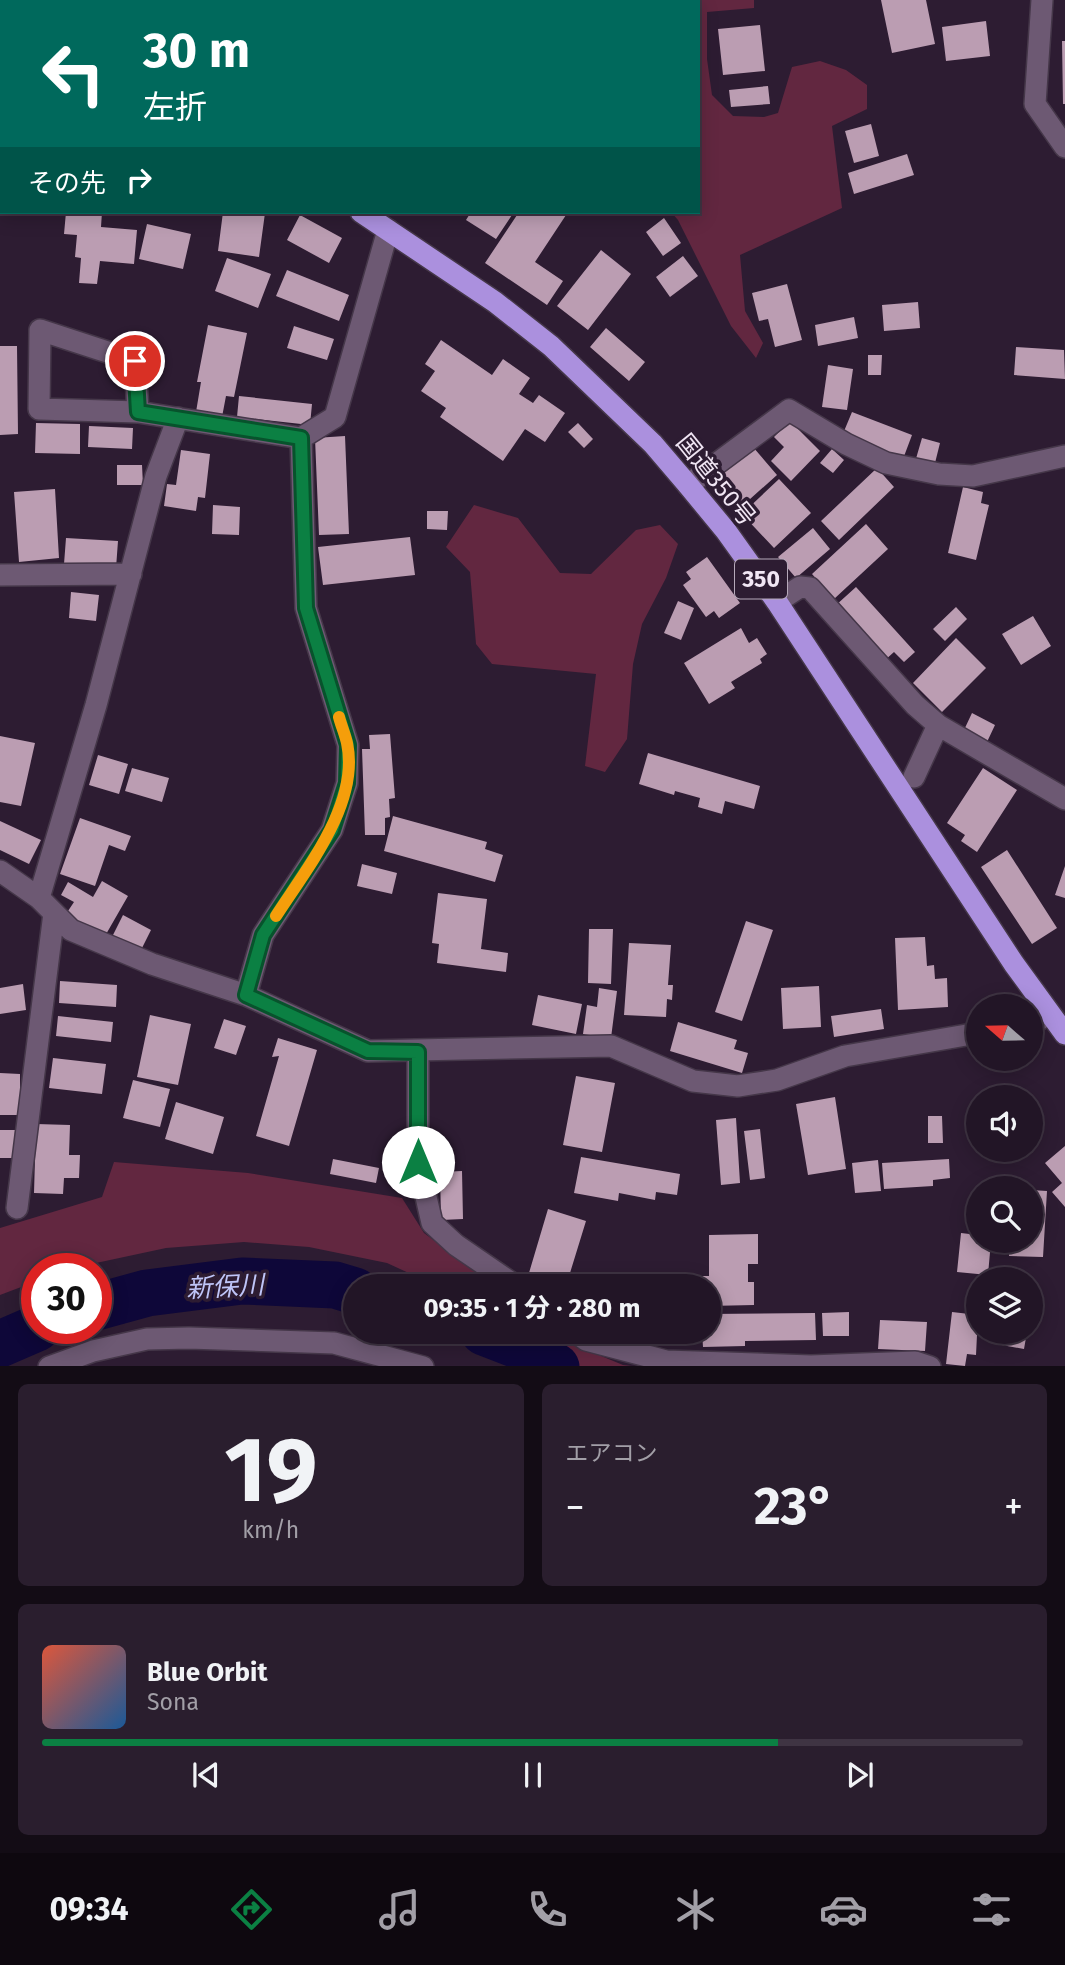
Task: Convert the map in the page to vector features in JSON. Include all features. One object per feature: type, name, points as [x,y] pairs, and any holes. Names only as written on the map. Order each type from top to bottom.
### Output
[{"type":"highway","name":"国道350号","points":[[364,214],[495,302],[551,346],[653,444],[688,485],[726,531],[777,602],[1024,994]]},
{"type":"highway","name":"国道350号","points":[[1043,1021],[1065,1034]]},
{"type":"street","points":[[1042,0],[1035,104],[1065,147]]},
{"type":"street","points":[[138,412],[135,361],[40,330],[39,409],[138,412],[301,438],[335,417],[388,230]]},
{"type":"street","points":[[688,485],[789,410],[846,444],[886,463],[939,474],[973,476],[1065,456]]},
{"type":"street","points":[[38,898],[96,705],[156,476],[178,418]]},
{"type":"street","points":[[246,995],[263,935],[332,830],[347,783],[348,745],[306,608],[301,438]]},
{"type":"street","points":[[0,575],[131,574]]},
{"type":"street","points":[[777,602],[800,587],[810,588],[915,705],[938,725],[1065,799]]},
{"type":"street","points":[[914,777],[938,725]]},
{"type":"street","points":[[0,871],[38,898],[71,930],[152,964],[246,995],[368,1051],[611,1046],[693,1081],[738,1086],[777,1080],[845,1056],[966,1035]]},
{"type":"street","points":[[17,1208],[54,913]]},
{"type":"street","points":[[418,1052],[418,1162],[432,1223],[456,1245],[498,1274]]},
{"type":"street","points":[[52,1366],[93,1351],[147,1339],[189,1338],[334,1343],[418,1366]]},
{"type":"street","points":[[601,1344],[666,1361],[811,1366],[915,1362],[927,1366]]},
{"type":"shaded area","points":[[700,0],[754,0],[754,8],[707,12],[707,59],[712,95],[733,116],[764,117],[778,113],[792,67],[820,61],[846,70],[867,85],[867,109],[832,126],[842,208],[740,255],[745,311],[763,343],[756,358],[731,326],[673,214],[700,214]]},
{"type":"shaded area","points":[[474,505],[518,518],[560,573],[591,574],[636,530],[660,525],[678,544],[666,578],[642,624],[633,664],[627,739],[605,772],[585,766],[596,674],[492,664],[476,644],[470,572],[446,547]]},
{"type":"shaded area","points":[[114,1162],[248,1173],[402,1198],[424,1233],[479,1274],[411,1274],[387,1263],[309,1247],[244,1242],[166,1248],[112,1260],[112,1253],[21,1253],[21,1287],[0,1295],[0,1228],[102,1197]]},
{"type":"shaded area","points":[[538,1344],[574,1344],[631,1366],[574,1366]]},
{"type":"building","points":[[881,0],[926,0],[935,44],[892,53]]},
{"type":"building","points":[[986,21],[990,56],[946,61],[942,27]]},
{"type":"building","points":[[760,25],[765,71],[723,75],[718,29]]},
{"type":"building","points":[[1062,41],[1065,41],[1065,104],[1063,104]]},
{"type":"building","points":[[768,86],[770,104],[731,107],[729,90]]},
{"type":"building","points":[[871,124],[879,156],[854,163],[845,131]]},
{"type":"building","points":[[907,154],[914,175],[854,194],[848,173]]},
{"type":"building","points":[[66,214],[102,214],[101,227],[137,230],[134,264],[100,261],[97,284],[79,283],[81,258],[75,257],[77,235],[64,234]]},
{"type":"building","points":[[223,214],[265,214],[259,257],[218,251]]},
{"type":"building","points":[[470,214],[513,214],[496,239],[466,220]]},
{"type":"building","points":[[518,214],[567,214],[535,262],[563,281],[547,305],[485,263]]},
{"type":"building","points":[[300,215],[342,238],[329,263],[287,240]]},
{"type":"building","points":[[664,218],[681,243],[663,256],[646,232]]},
{"type":"building","points":[[147,224],[191,234],[183,269],[139,259]]},
{"type":"building","points":[[601,250],[631,274],[588,330],[557,306]]},
{"type":"building","points":[[683,256],[698,276],[670,297],[656,277]]},
{"type":"building","points":[[227,258],[271,274],[258,308],[215,291]]},
{"type":"building","points":[[287,270],[349,295],[339,321],[276,296]]},
{"type":"building","points":[[787,284],[802,340],[775,347],[768,319],[759,321],[752,293]]},
{"type":"building","points":[[918,302],[920,328],[884,331],[882,305]]},
{"type":"building","points":[[854,317],[858,338],[818,346],[815,325]]},
{"type":"building","points":[[208,325],[247,333],[234,397],[226,396],[222,417],[196,412],[201,382],[197,382]]},
{"type":"building","points":[[294,326],[334,339],[327,360],[287,348]]},
{"type":"building","points":[[606,328],[645,362],[629,381],[590,347]]},
{"type":"building","points":[[441,340],[492,375],[503,359],[530,378],[519,394],[533,403],[539,395],[565,413],[545,442],[525,429],[503,461],[440,417],[446,408],[421,391],[435,371],[425,364]]},
{"type":"building","points":[[0,346],[17,346],[18,434],[0,435]]},
{"type":"building","points":[[1016,347],[1064,350],[1065,379],[1014,375]]},
{"type":"building","points":[[868,355],[882,355],[881,375],[868,375]]},
{"type":"building","points":[[828,365],[853,369],[847,410],[822,407]]},
{"type":"building","points":[[239,396],[312,404],[310,425],[237,417]]},
{"type":"building","points":[[852,412],[912,435],[903,459],[842,436]]},
{"type":"building","points":[[790,421],[820,451],[791,481],[771,461],[784,447],[774,437]]},
{"type":"building","points":[[36,423],[80,424],[80,454],[35,453]]},
{"type":"building","points":[[578,423],[593,439],[584,448],[568,432]]},
{"type":"building","points":[[89,426],[133,428],[132,449],[88,447]]},
{"type":"building","points":[[345,436],[349,534],[319,535],[315,438]]},
{"type":"building","points":[[922,438],[940,443],[934,467],[915,462]]},
{"type":"building","points":[[753,447],[777,475],[740,508],[715,481]]},
{"type":"building","points":[[832,449],[844,460],[833,473],[820,463]]},
{"type":"building","points":[[181,450],[210,454],[205,498],[198,497],[196,511],[164,506],[167,484],[176,485]]},
{"type":"building","points":[[117,465],[142,465],[143,485],[117,485]]},
{"type":"building","points":[[877,468],[894,487],[839,540],[821,521]]},
{"type":"building","points":[[779,479],[811,513],[774,548],[742,514]]},
{"type":"building","points":[[963,487],[983,492],[981,503],[989,505],[976,560],[948,553]]},
{"type":"building","points":[[55,489],[59,558],[19,562],[14,492]]},
{"type":"building","points":[[213,505],[240,507],[239,535],[212,534]]},
{"type":"building","points":[[427,511],[448,511],[447,530],[427,529]]},
{"type":"building","points":[[866,524],[888,549],[834,599],[812,574]]},
{"type":"building","points":[[813,528],[830,549],[796,578],[778,557]]},
{"type":"building","points":[[410,537],[415,575],[323,585],[318,547]]},
{"type":"building","points":[[66,538],[118,541],[116,568],[64,564]]},
{"type":"building","points":[[707,557],[740,603],[719,618],[714,611],[706,617],[683,585],[691,579],[686,572]]},
{"type":"building","points":[[856,587],[915,652],[904,662],[894,652],[884,661],[835,606]]},
{"type":"building","points":[[71,592],[99,595],[96,621],[69,618]]},
{"type":"building","points":[[678,601],[694,608],[681,640],[664,633]]},
{"type":"building","points":[[956,607],[967,619],[945,641],[933,629]]},
{"type":"building","points":[[1033,616],[1051,646],[1021,665],[1002,634]]},
{"type":"building","points":[[741,628],[749,643],[757,638],[767,654],[760,659],[762,663],[731,682],[735,688],[709,704],[684,663]]},
{"type":"building","points":[[956,638],[986,668],[942,712],[913,683]]},
{"type":"building","points":[[972,713],[995,725],[987,742],[964,730]]},
{"type":"building","points":[[390,734],[395,798],[389,799],[390,817],[385,818],[385,835],[365,835],[362,749],[370,749],[369,735]]},
{"type":"building","points":[[0,736],[35,743],[21,806],[0,802]]},
{"type":"building","points":[[648,753],[760,786],[754,809],[725,801],[722,814],[698,807],[700,798],[675,791],[674,795],[639,784]]},
{"type":"building","points":[[98,755],[128,764],[119,794],[89,785]]},
{"type":"building","points":[[132,768],[169,778],[162,802],[125,791]]},
{"type":"building","points":[[983,768],[1017,790],[977,852],[961,841],[965,835],[947,823]]},
{"type":"building","points":[[393,816],[487,842],[485,849],[503,855],[495,882],[384,851]]},
{"type":"building","points":[[80,818],[131,836],[125,851],[109,845],[95,886],[60,874]]},
{"type":"building","points":[[0,821],[41,840],[29,864],[0,850]]},
{"type":"building","points":[[1007,850],[1057,928],[1032,944],[981,867]]},
{"type":"building","points":[[362,864],[397,873],[392,894],[357,886]]},
{"type":"building","points":[[1065,866],[1065,898],[1055,895]]},
{"type":"building","points":[[102,881],[128,896],[105,936],[66,914],[74,902],[61,895],[68,882],[93,897]]},
{"type":"building","points":[[438,893],[487,899],[481,949],[508,953],[506,972],[437,963],[439,944],[432,943]]},
{"type":"building","points":[[123,915],[151,930],[140,952],[112,937]]},
{"type":"building","points":[[746,921],[773,930],[742,1021],[715,1012]]},
{"type":"building","points":[[589,929],[613,929],[611,984],[588,983]]},
{"type":"building","points":[[925,937],[927,966],[934,965],[935,979],[947,978],[948,1007],[898,1010],[895,938]]},
{"type":"building","points":[[629,943],[671,945],[668,985],[673,985],[672,1000],[667,999],[666,1017],[624,1015]]},
{"type":"building","points":[[60,981],[117,985],[116,1007],[59,1003]]},
{"type":"building","points":[[23,984],[26,1010],[0,1014],[0,988]]},
{"type":"building","points":[[819,986],[821,1027],[783,1029],[781,988]]},
{"type":"building","points":[[599,988],[617,991],[611,1038],[583,1034],[587,1005],[597,1007]]},
{"type":"building","points":[[538,995],[582,1004],[576,1034],[532,1025]]},
{"type":"building","points":[[881,1009],[884,1029],[834,1037],[831,1016]]},
{"type":"building","points":[[150,1015],[191,1024],[178,1085],[137,1077]]},
{"type":"building","points":[[58,1016],[113,1022],[111,1042],[56,1036]]},
{"type":"building","points":[[224,1019],[246,1026],[236,1055],[214,1048]]},
{"type":"building","points":[[678,1022],[737,1040],[734,1049],[748,1053],[742,1073],[670,1051]]},
{"type":"building","points":[[278,1038],[317,1050],[289,1146],[256,1136],[279,1056],[272,1057]]},
{"type":"building","points":[[53,1058],[106,1064],[102,1094],[49,1088]]},
{"type":"building","points":[[0,1073],[20,1074],[20,1115],[0,1115]]},
{"type":"building","points":[[576,1076],[615,1083],[602,1152],[563,1145]]},
{"type":"building","points":[[133,1080],[170,1089],[160,1127],[123,1118]]},
{"type":"building","points":[[835,1097],[846,1169],[808,1175],[796,1104]]},
{"type":"building","points":[[176,1102],[224,1117],[213,1154],[165,1139]]},
{"type":"building","points":[[928,1116],[942,1116],[943,1143],[928,1143]]},
{"type":"building","points":[[736,1118],[740,1183],[721,1185],[716,1120]]},
{"type":"building","points":[[36,1124],[70,1125],[69,1155],[80,1155],[79,1178],[64,1178],[63,1194],[34,1193]]},
{"type":"building","points":[[760,1129],[765,1178],[750,1180],[744,1131]]},
{"type":"building","points":[[0,1130],[15,1130],[14,1158],[0,1158]]},
{"type":"building","points":[[1065,1146],[1065,1207],[1052,1192],[1062,1183],[1045,1163]]},
{"type":"building","points":[[581,1157],[680,1174],[677,1195],[656,1192],[655,1200],[619,1193],[618,1201],[574,1193]]},
{"type":"building","points":[[333,1159],[379,1168],[376,1183],[330,1174]]},
{"type":"building","points":[[949,1159],[950,1178],[933,1180],[933,1186],[884,1189],[882,1163]]},
{"type":"building","points":[[878,1160],[881,1191],[855,1193],[852,1163]]},
{"type":"building","points":[[462,1171],[463,1219],[441,1220],[440,1172]]},
{"type":"building","points":[[1043,1191],[1047,1191],[1043,1257],[1009,1256],[1009,1253],[1043,1253]]},
{"type":"building","points":[[548,1209],[586,1221],[570,1274],[529,1274]]},
{"type":"building","points":[[961,1233],[966,1234],[966,1253],[990,1253],[989,1267],[966,1267],[966,1273],[957,1272]]},
{"type":"building","points":[[758,1234],[758,1264],[748,1264],[748,1282],[754,1282],[754,1305],[721,1306],[721,1274],[709,1274],[709,1235]]},
{"type":"building","points":[[849,1312],[849,1336],[823,1336],[822,1313]]},
{"type":"building","points":[[952,1312],[966,1314],[966,1344],[977,1344],[976,1355],[967,1354],[965,1366],[946,1364]]},
{"type":"building","points":[[815,1313],[816,1340],[745,1341],[745,1346],[703,1347],[703,1344],[721,1344],[721,1314]]},
{"type":"building","points":[[880,1320],[927,1322],[925,1351],[878,1349]]},
{"type":"building","points":[[996,1344],[1025,1344],[1024,1349]]},
{"type":"waterway","name":"新保川","points":[[112,1303],[147,1293],[242,1281],[343,1287]]},
{"type":"waterway","name":"新保川","points":[[0,1344],[21,1335]]},
{"type":"waterway","name":"新保川","points":[[515,1344],[554,1366]]},
{"type":"slow traffic","points":[[276,916],[332,830],[347,783],[348,745],[339,717]]},
{"type":"route","points":[[135,361],[138,412],[301,438],[306,608],[348,745],[347,783],[332,830],[263,935],[246,995],[368,1051],[418,1052],[418,1162]]}]
